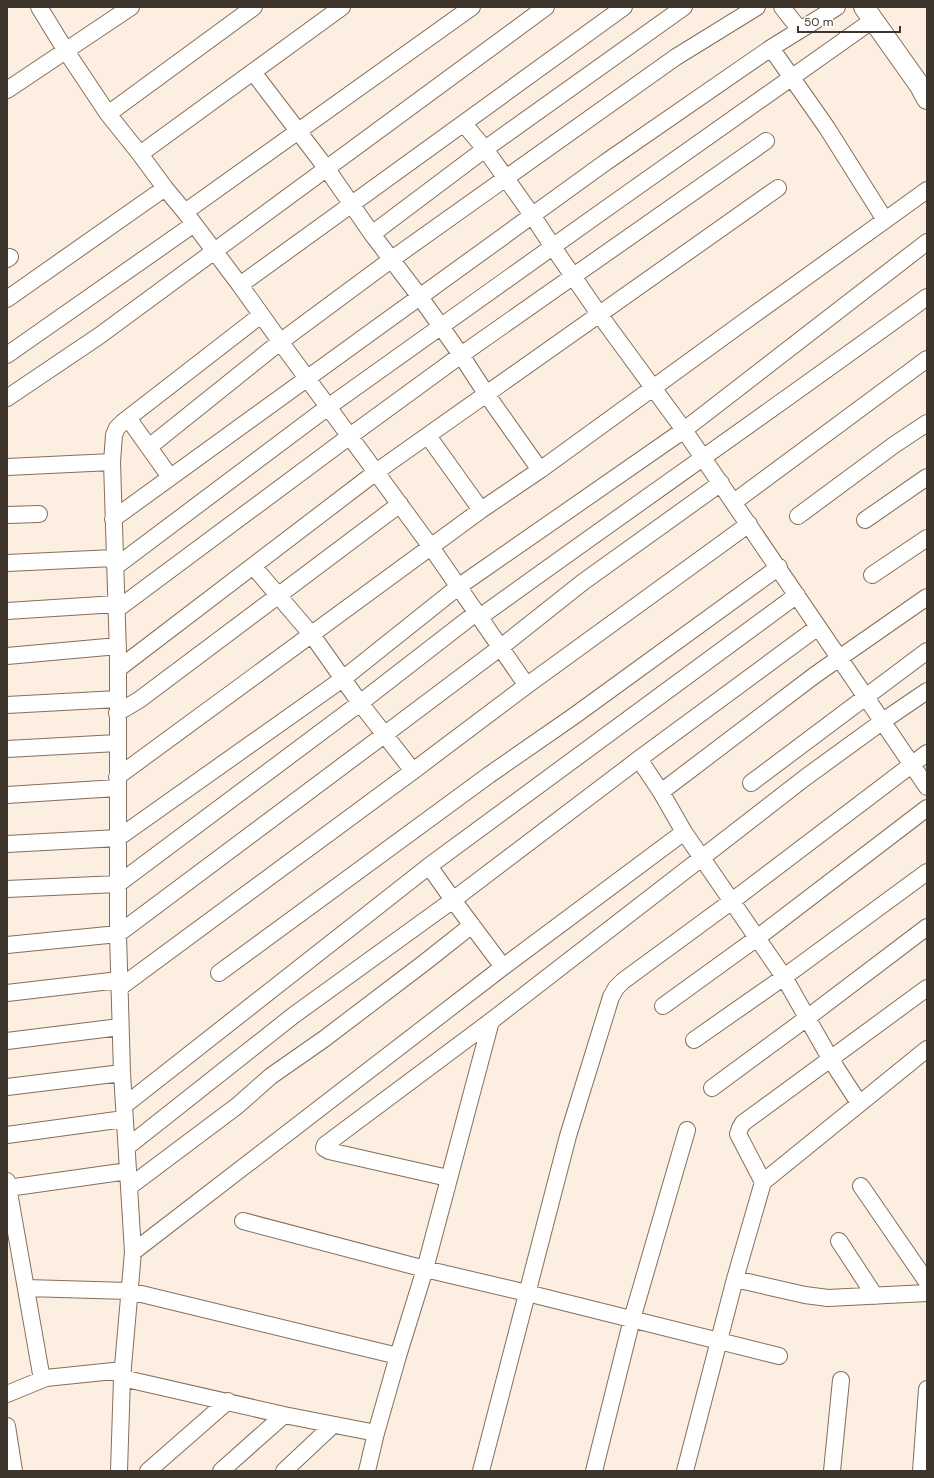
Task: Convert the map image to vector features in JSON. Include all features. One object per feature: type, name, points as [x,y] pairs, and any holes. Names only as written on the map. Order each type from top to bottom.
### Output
[{"type":"street","points":[[39,7],[108,114],[240,284],[280,342],[431,547],[501,647],[526,686]]},
{"type":"street","points":[[7,90],[131,7]]},
{"type":"street","points":[[108,114],[254,7]]},
{"type":"street","points":[[140,154],[342,7]]},
{"type":"street","points":[[7,355],[190,218],[298,130],[472,7]]},
{"type":"street","points":[[7,398],[99,336],[215,252],[546,7]]},
{"type":"street","points":[[240,284],[464,124],[624,7]]},
{"type":"street","points":[[372,234],[485,149],[684,7]]},
{"type":"street","points":[[149,447],[280,342],[392,259],[676,58],[757,7]]},
{"type":"street","points":[[782,7],[800,30]]},
{"type":"street","points":[[113,519],[606,162],[771,48],[837,7]]},
{"type":"street","points":[[7,563],[114,562],[328,407],[792,77],[868,11],[925,89]]},
{"type":"street","points":[[771,48],[792,77],[885,220]]},
{"type":"street","points":[[253,72],[327,169],[372,234],[392,259],[461,355],[487,395],[540,470]]},
{"type":"street","points":[[464,124],[485,149],[599,314],[654,387],[721,482],[927,787]]},
{"type":"street","points":[[7,611],[116,607],[461,355],[766,141]]},
{"type":"street","points":[[7,299],[165,188]]},
{"type":"street","points":[[118,669],[376,472],[778,188]]},
{"type":"street","points":[[7,795],[117,782],[481,510],[540,470],[927,190]]},
{"type":"street","points":[[7,844],[118,838],[344,678],[458,587],[684,430],[927,242]]},
{"type":"street","points":[[7,889],[118,884],[478,615],[800,389],[927,297]]},
{"type":"street","points":[[119,1471],[123,1374],[133,1252],[124,1112],[119,984],[117,782],[118,646],[114,562],[112,462],[114,435],[117,428],[128,418],[261,315]]},
{"type":"street","points":[[734,502],[927,359]]},
{"type":"street","points":[[128,418],[170,478]]},
{"type":"street","points":[[798,516],[894,445],[927,423]]},
{"type":"street","points":[[428,436],[481,510]]},
{"type":"street","points":[[7,467],[112,462]]},
{"type":"street","points":[[865,520],[927,477]]},
{"type":"street","points":[[7,945],[118,934],[501,647],[583,582],[721,482]]},
{"type":"street","points":[[7,705],[118,706],[139,700],[278,594],[400,504]]},
{"type":"street","points":[[7,515],[39,514]]},
{"type":"street","points":[[7,993],[119,984],[413,771],[526,686],[644,602],[749,524]]},
{"type":"street","points":[[872,575],[927,538]]},
{"type":"street","points":[[253,566],[312,635],[344,678],[360,703],[413,771]]},
{"type":"street","points":[[219,974],[489,775],[542,739],[779,567]]},
{"type":"street","points":[[7,1136],[124,1112],[429,866],[797,595]]},
{"type":"street","points":[[661,792],[840,657],[927,597]]},
{"type":"street","points":[[127,1147],[294,1015],[452,900],[639,759],[818,627]]},
{"type":"street","points":[[7,656],[118,646]]},
{"type":"street","points":[[751,783],[927,651]]},
{"type":"street","points":[[448,1178],[329,1151],[324,1148],[324,1145],[491,1021],[806,778],[883,721],[927,691]]},
{"type":"street","points":[[7,749],[117,743]]},
{"type":"street","points":[[481,1471],[568,1136],[611,998],[616,988],[623,981],[732,901],[927,753]]},
{"type":"street","points":[[639,759],[661,792],[684,832],[784,977],[831,1060],[858,1103]]},
{"type":"street","points":[[663,1006],[757,938],[927,808]]},
{"type":"street","points":[[133,1252],[503,967],[684,832]]},
{"type":"street","points":[[429,866],[452,900],[503,967]]},
{"type":"street","points":[[694,1040],[784,977],[927,872]]},
{"type":"street","points":[[46,1378],[41,1374],[8,1184],[128,1179],[237,1106],[272,1076],[324,1039],[472,925]]},
{"type":"street","points":[[712,1088],[927,928]]},
{"type":"street","points":[[763,1182],[738,1134],[744,1123],[927,988]]},
{"type":"street","points":[[367,1471],[376,1433],[398,1356],[425,1269],[491,1021]]},
{"type":"street","points":[[7,1041],[120,1027]]},
{"type":"street","points":[[685,1471],[734,1279],[763,1182],[858,1103],[927,1049]]},
{"type":"street","points":[[7,1087],[122,1073]]},
{"type":"street","points":[[594,1471],[632,1318],[687,1130]]},
{"type":"street","points":[[861,1186],[927,1282]]},
{"type":"street","points":[[243,1221],[425,1269],[632,1318],[779,1356]]},
{"type":"street","points":[[839,1241],[875,1296]]},
{"type":"street","points":[[734,1279],[805,1295],[828,1298],[927,1293]]},
{"type":"street","points":[[26,1288],[129,1291],[398,1356]]},
{"type":"street","points":[[7,1394],[46,1378],[123,1374],[284,1416],[376,1433]]},
{"type":"street","points":[[832,1471],[841,1380]]},
{"type":"street","points":[[921,1471],[927,1390]]},
{"type":"street","points":[[148,1471],[228,1402]]},
{"type":"street","points":[[221,1471],[284,1416]]},
{"type":"street","points":[[284,1471],[333,1424]]},
{"type":"street","points":[[7,1426],[14,1471]]}]
